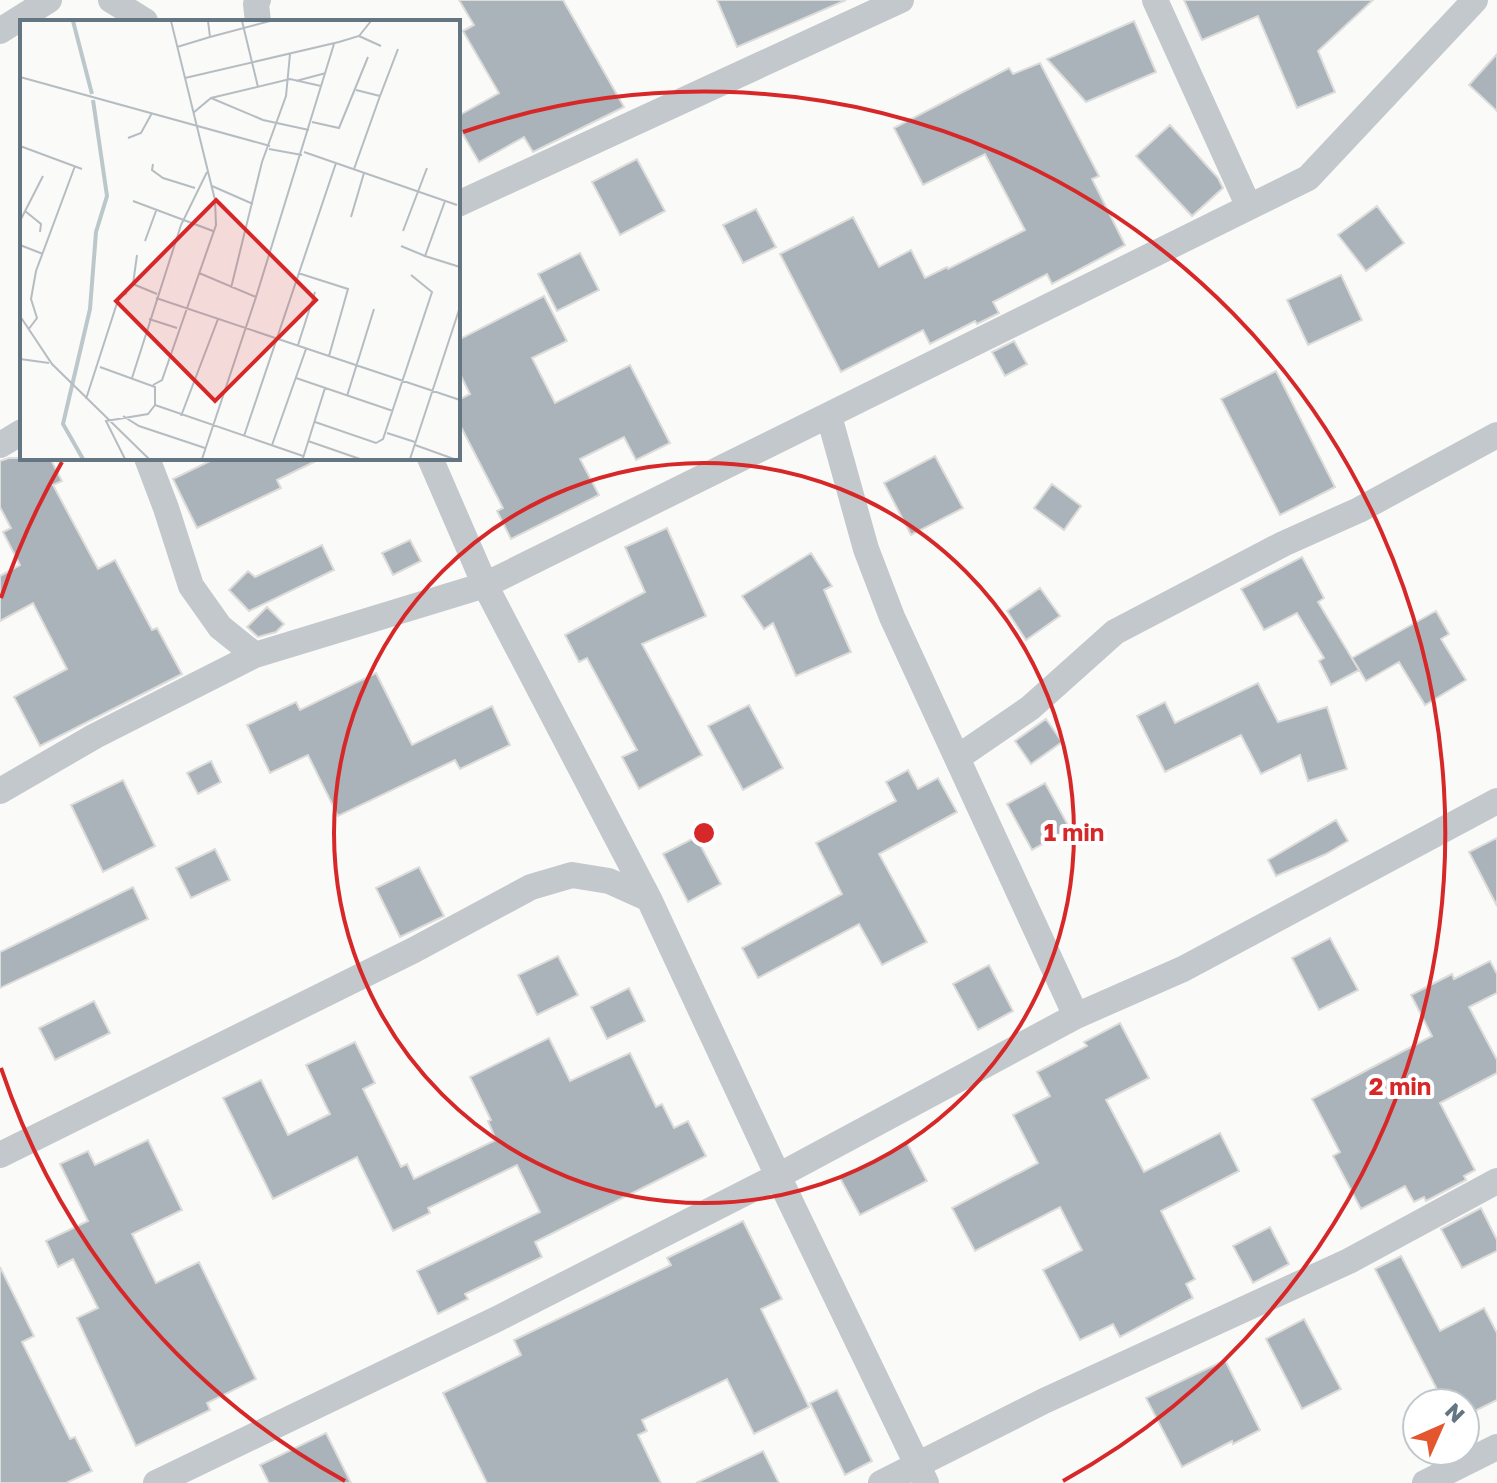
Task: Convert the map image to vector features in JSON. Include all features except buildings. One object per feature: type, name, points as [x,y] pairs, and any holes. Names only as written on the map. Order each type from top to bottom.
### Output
[{"type":"street","points":[[0,31],[49,0]]},
{"type":"street","points":[[111,0],[143,20]]},
{"type":"street","points":[[258,0],[258,20]]},
{"type":"street","points":[[460,203],[901,0]]},
{"type":"street","points":[[1155,0],[1249,207]]},
{"type":"street","points":[[0,791],[95,736],[255,655],[485,585],[1308,178],[1475,0]]},
{"type":"street","points":[[829,416],[866,549],[892,617],[1076,1016]]},
{"type":"street","points":[[0,445],[20,433]]},
{"type":"street","points":[[957,758],[1030,708],[1115,632],[1283,544],[1359,510],[1497,435]]},
{"type":"street","points":[[148,460],[191,586],[220,627],[255,655]]},
{"type":"street","points":[[431,460],[485,585],[649,899],[922,1474]]},
{"type":"street","points":[[156,1483],[497,1319],[778,1176],[1076,1016],[1183,969],[1497,801]]},
{"type":"street","points":[[0,1155],[414,950],[531,887],[572,875],[609,881],[649,899]]},
{"type":"street","points":[[881,1483],[922,1474],[1044,1401],[1349,1261],[1497,1181]]},
{"type":"street","points":[[1425,1483],[1497,1447]]}]
